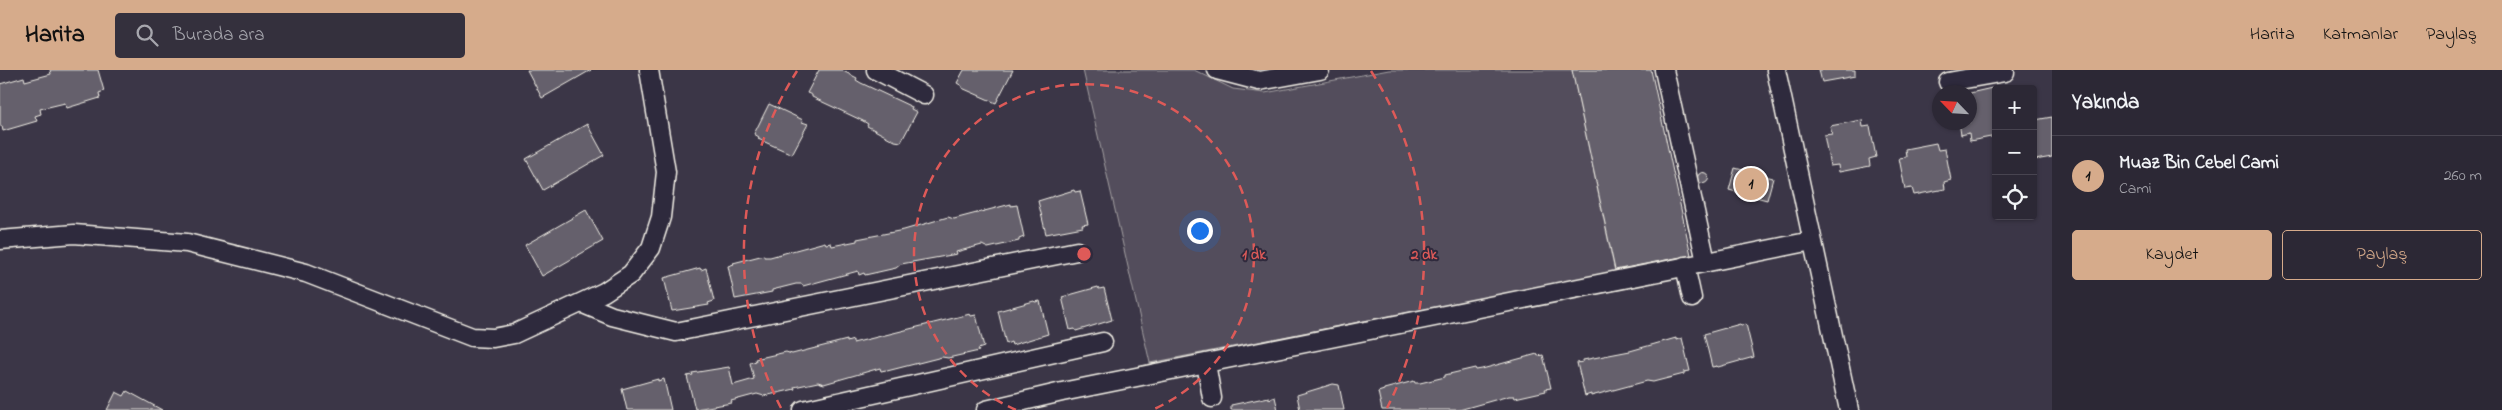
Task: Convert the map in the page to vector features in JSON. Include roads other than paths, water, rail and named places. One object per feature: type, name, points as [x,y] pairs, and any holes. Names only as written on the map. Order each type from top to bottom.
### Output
[{"type":"street","points":[[0,240],[74,234],[186,243],[306,273],[472,337],[493,338],[514,334],[604,292],[631,274],[651,248],[661,217],[666,172],[648,70]]},
{"type":"street","points":[[876,70],[924,95]]},
{"type":"street","points":[[1217,70],[1259,81],[1320,70]]},
{"type":"street","points":[[1664,70],[1706,262]]},
{"type":"street","points":[[1776,70],[1849,410]]},
{"type":"street","points":[[1948,82],[2005,72]]},
{"type":"street","points":[[986,410],[1206,363],[1812,241]]},
{"type":"street","points":[[581,303],[612,316],[676,332],[1077,251]]},
{"type":"street","points":[[1685,266],[1692,298]]},
{"type":"street","points":[[803,410],[1103,342]]},
{"type":"street","points":[[1206,363],[1212,398]]},
{"type":"place","name":"Muaz Bin Cebel Cami","points":[[1751,184]]}]
